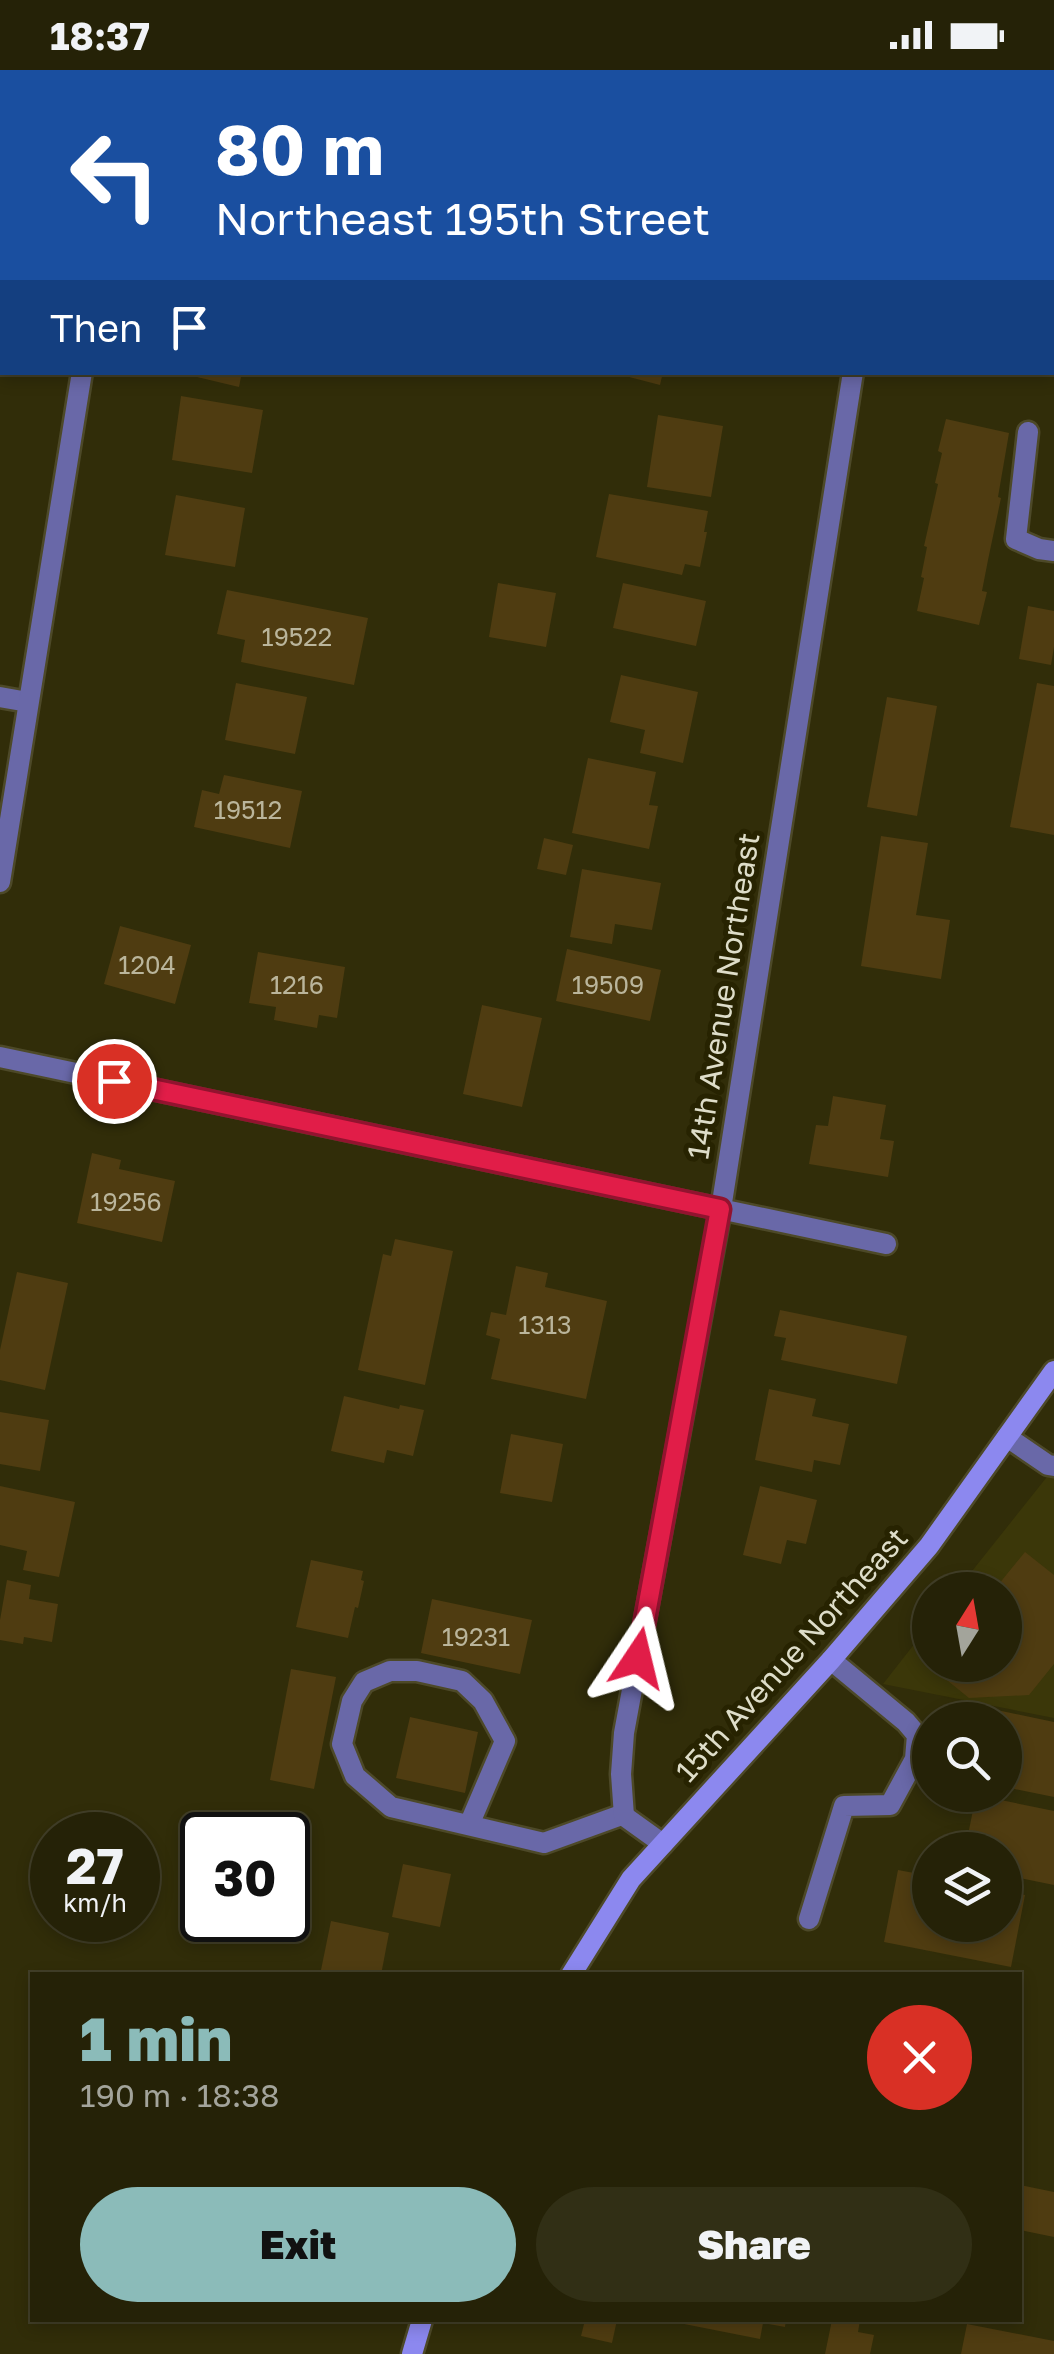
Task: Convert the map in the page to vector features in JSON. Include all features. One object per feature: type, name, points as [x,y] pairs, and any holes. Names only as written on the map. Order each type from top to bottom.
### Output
[{"type":"main road","name":"15th Avenue Northeast","points":[[573,1972],[631,1879],[930,1546],[1052,1377]]},
{"type":"main road","points":[[412,2354],[421,2322]]},
{"type":"street","points":[[0,882],[82,375]]},
{"type":"street","name":"14th Avenue Northeast","points":[[624,1814],[624,1733],[720,1209],[852,375]]},
{"type":"street","points":[[1028,432],[1016,539],[1054,551]]},
{"type":"street","points":[[0,697],[28,702]]},
{"type":"street","points":[[0,1057],[886,1244]]},
{"type":"street","points":[[1007,1436],[1054,1466]]},
{"type":"street","points":[[810,1919],[844,1806],[890,1805],[916,1759],[918,1735],[831,1660]]},
{"type":"street","points":[[470,1825],[505,1740],[483,1702],[462,1681],[417,1672],[390,1672],[364,1682],[352,1701],[342,1744],[354,1776],[391,1806],[544,1843],[624,1814],[663,1844]]},
{"type":"shaded area","points":[[1054,1468],[1054,1718],[1022,1712],[1022,1702],[974,1702],[883,1684],[912,1647],[912,1682],[1022,1682],[1022,1572],[971,1572]]},
{"type":"building","points":[[189,375],[241,375],[239,387]]},
{"type":"building","points":[[622,375],[662,375],[660,385]]},
{"type":"building","points":[[181,396],[263,410],[252,473],[172,460]]},
{"type":"building","points":[[658,415],[723,426],[711,497],[647,487]]},
{"type":"building","points":[[946,419],[1009,433],[979,625],[917,611],[924,578],[924,546],[938,484],[935,483],[942,453],[938,451]]},
{"type":"building","points":[[609,494],[708,511],[700,567],[685,564],[682,575],[596,557]]},
{"type":"building","points":[[176,495],[245,508],[235,567],[165,555]]},
{"type":"building","points":[[498,583],[556,593],[546,647],[489,637]]},
{"type":"building","points":[[623,583],[706,601],[696,646],[613,628]]},
{"type":"building","points":[[227,590],[368,618],[354,685],[241,662],[245,640],[217,634]]},
{"type":"building","points":[[1028,606],[1054,611],[1051,665],[1019,659]]},
{"type":"building","points":[[621,675],[698,692],[683,763],[640,753],[645,730],[610,722]]},
{"type":"building","points":[[236,683],[307,697],[295,754],[225,740]]},
{"type":"building","points":[[1037,683],[1054,686],[1054,835],[1010,827]]},
{"type":"building","points":[[887,697],[937,706],[917,816],[867,807]]},
{"type":"building","points":[[588,758],[656,772],[649,805],[658,806],[649,849],[572,833]]},
{"type":"building","points":[[224,775],[302,791],[290,848],[194,827],[202,790],[219,794]]},
{"type":"building","points":[[881,836],[928,843],[916,915],[950,920],[941,979],[861,966]]},
{"type":"building","points":[[544,838],[573,845],[566,875],[537,869]]},
{"type":"building","points":[[582,869],[661,883],[652,930],[615,924],[612,944],[570,937]]},
{"type":"building","points":[[120,926],[191,945],[175,1004],[104,984]]},
{"type":"building","points":[[567,949],[661,970],[650,1021],[556,1001]]},
{"type":"building","points":[[258,952],[345,967],[337,1018],[319,1015],[317,1028],[274,1020],[276,1007],[249,1003]]},
{"type":"building","points":[[482,1005],[542,1018],[522,1107],[463,1094]]},
{"type":"building","points":[[833,1096],[886,1105],[880,1139],[894,1141],[888,1177],[809,1164],[816,1125],[828,1126]]},
{"type":"building","points":[[92,1153],[121,1160],[119,1169],[175,1181],[162,1242],[77,1223]]},
{"type":"building","points":[[395,1239],[453,1251],[425,1385],[358,1370],[383,1254],[391,1256]]},
{"type":"building","points":[[516,1266],[548,1273],[545,1287],[607,1301],[586,1399],[491,1379],[500,1339],[486,1335],[491,1312],[506,1315]]},
{"type":"building","points":[[17,1272],[68,1283],[45,1390],[0,1380],[0,1350]]},
{"type":"building","points":[[780,1310],[907,1336],[897,1384],[781,1360],[786,1338],[774,1336]]},
{"type":"building","points":[[769,1389],[816,1399],[812,1416],[849,1424],[840,1465],[814,1460],[812,1472],[755,1460]]},
{"type":"building","points":[[344,1396],[399,1409],[400,1405],[424,1410],[413,1456],[387,1450],[384,1463],[331,1451]]},
{"type":"building","points":[[0,1412],[49,1420],[40,1471],[0,1464]]},
{"type":"building","points":[[511,1434],[563,1444],[552,1502],[500,1493]]},
{"type":"building","points":[[0,1486],[75,1502],[59,1577],[23,1570],[27,1551],[0,1545]]},
{"type":"building","points":[[760,1486],[817,1500],[806,1544],[787,1540],[781,1564],[743,1555]]},
{"type":"building","points":[[1025,1552],[1054,1575],[1054,1664],[1029,1695],[969,1698],[949,1682],[1022,1682],[1022,1572],[1009,1572]]},
{"type":"building","points":[[311,1560],[363,1571],[358,1608],[355,1607],[348,1638],[296,1627]]},
{"type":"building","points":[[7,1580],[31,1585],[29,1599],[58,1604],[52,1642],[24,1637],[23,1644],[0,1640]]},
{"type":"building","points":[[432,1599],[532,1620],[520,1674],[421,1653]]},
{"type":"building","points":[[291,1669],[336,1677],[314,1789],[270,1780]]},
{"type":"building","points":[[1022,1715],[1054,1722],[1054,1797],[1022,1790]]},
{"type":"building","points":[[410,1717],[478,1732],[465,1793],[396,1778]]},
{"type":"building","points":[[1022,1804],[1054,1811],[1054,1885],[1022,1878],[1022,1832],[969,1832],[973,1812],[1022,1812]]},
{"type":"building","points":[[403,1864],[451,1874],[440,1927],[392,1917]]},
{"type":"building","points":[[898,1870],[912,1873],[912,1942],[1016,1942],[1011,1967],[884,1942]]},
{"type":"building","points":[[331,1921],[389,1933],[382,1972],[321,1970]]},
{"type":"building","points":[[1022,2185],[1054,2192],[1054,2237],[1022,2230]]},
{"type":"building","points":[[584,2322],[617,2322],[612,2343],[581,2336]]},
{"type":"building","points":[[674,2322],[786,2322],[785,2327],[763,2323],[760,2339]]},
{"type":"building","points":[[832,2322],[860,2322],[858,2332],[874,2335],[870,2354],[825,2354]]},
{"type":"building","points":[[967,2324],[1054,2341],[1054,2354],[961,2354]]},
{"type":"route","points":[[114,1081],[720,1209],[638,1658]]}]
